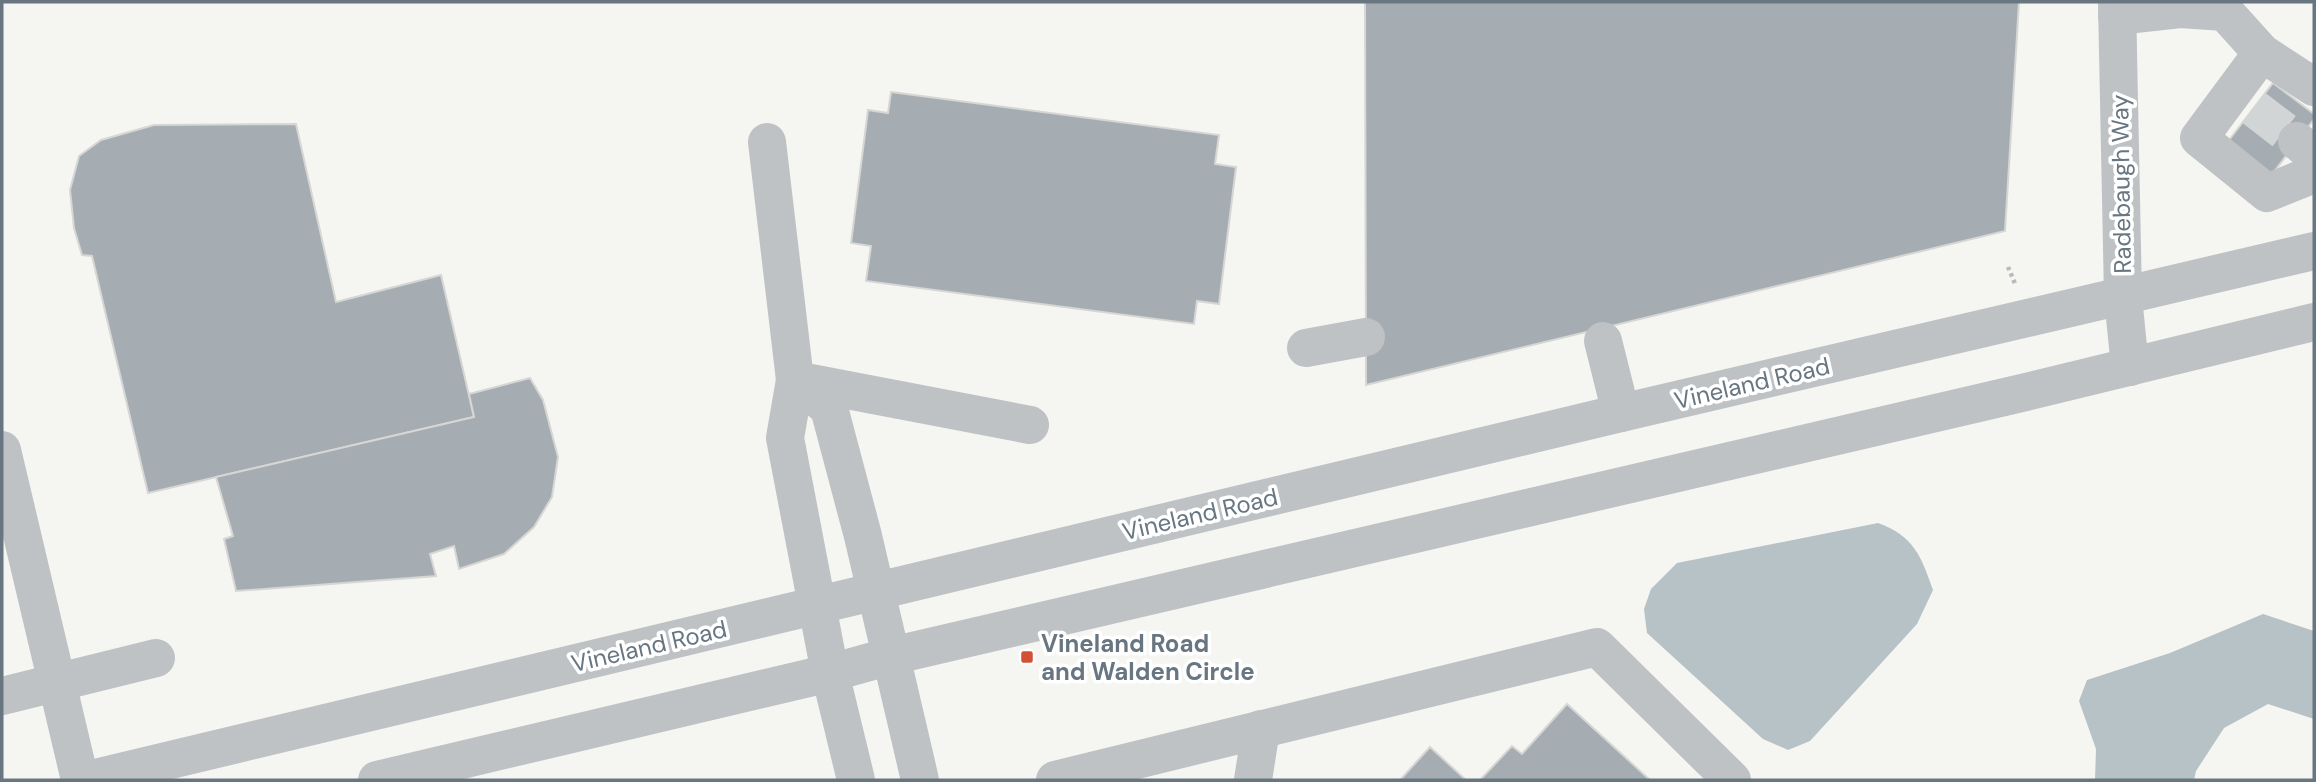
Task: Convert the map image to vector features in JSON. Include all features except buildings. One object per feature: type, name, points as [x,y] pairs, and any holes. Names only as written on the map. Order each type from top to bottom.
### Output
[{"type":"street","points":[[2117,9],[2225,12],[2262,52],[2314,87]]},
{"type":"street","name":"Radebaugh Way","points":[[2117,9],[2123,297],[2130,367]]},
{"type":"street","points":[[2262,52],[2244,101],[2199,138],[2267,193],[2308,157]]},
{"type":"street","points":[[767,142],[795,380],[785,438],[830,673],[856,780]]},
{"type":"street","name":"Vineland Road","points":[[87,780],[1621,413],[2314,251]]},
{"type":"street","points":[[377,780],[830,673],[891,656],[2314,322]]},
{"type":"street","points":[[1306,348],[1366,337]]},
{"type":"street","points":[[1603,341],[1621,413]]},
{"type":"street","points":[[795,380],[1030,425]]},
{"type":"street","points":[[795,380],[829,408],[876,592],[919,780]]},
{"type":"street","points":[[2,450],[80,780]]},
{"type":"street","points":[[1055,780],[1597,647],[1732,780]]},
{"type":"street","points":[[2,696],[156,658]]},
{"type":"street","points":[[1253,780],[1261,729]]},
{"type":"path","points":[[2008,267],[2019,292]]},
{"type":"shaded area","points":[[1878,523],[1900,534],[1915,549],[1933,590],[1917,624],[1810,741],[1788,750],[1763,739],[1647,633],[1644,609],[1651,589],[1677,563]]},
{"type":"shaded area","points":[[2263,614],[2314,631],[2314,719],[2268,704],[2224,728],[2196,771],[2194,780],[2095,780],[2096,749],[2079,701],[2087,680],[2170,653]]},
{"type":"tunnel","points":[[2254,108],[2297,141]]},
{"type":"place","name":"Vineland Road and Walden Circle","points":[[1027,657]]}]
